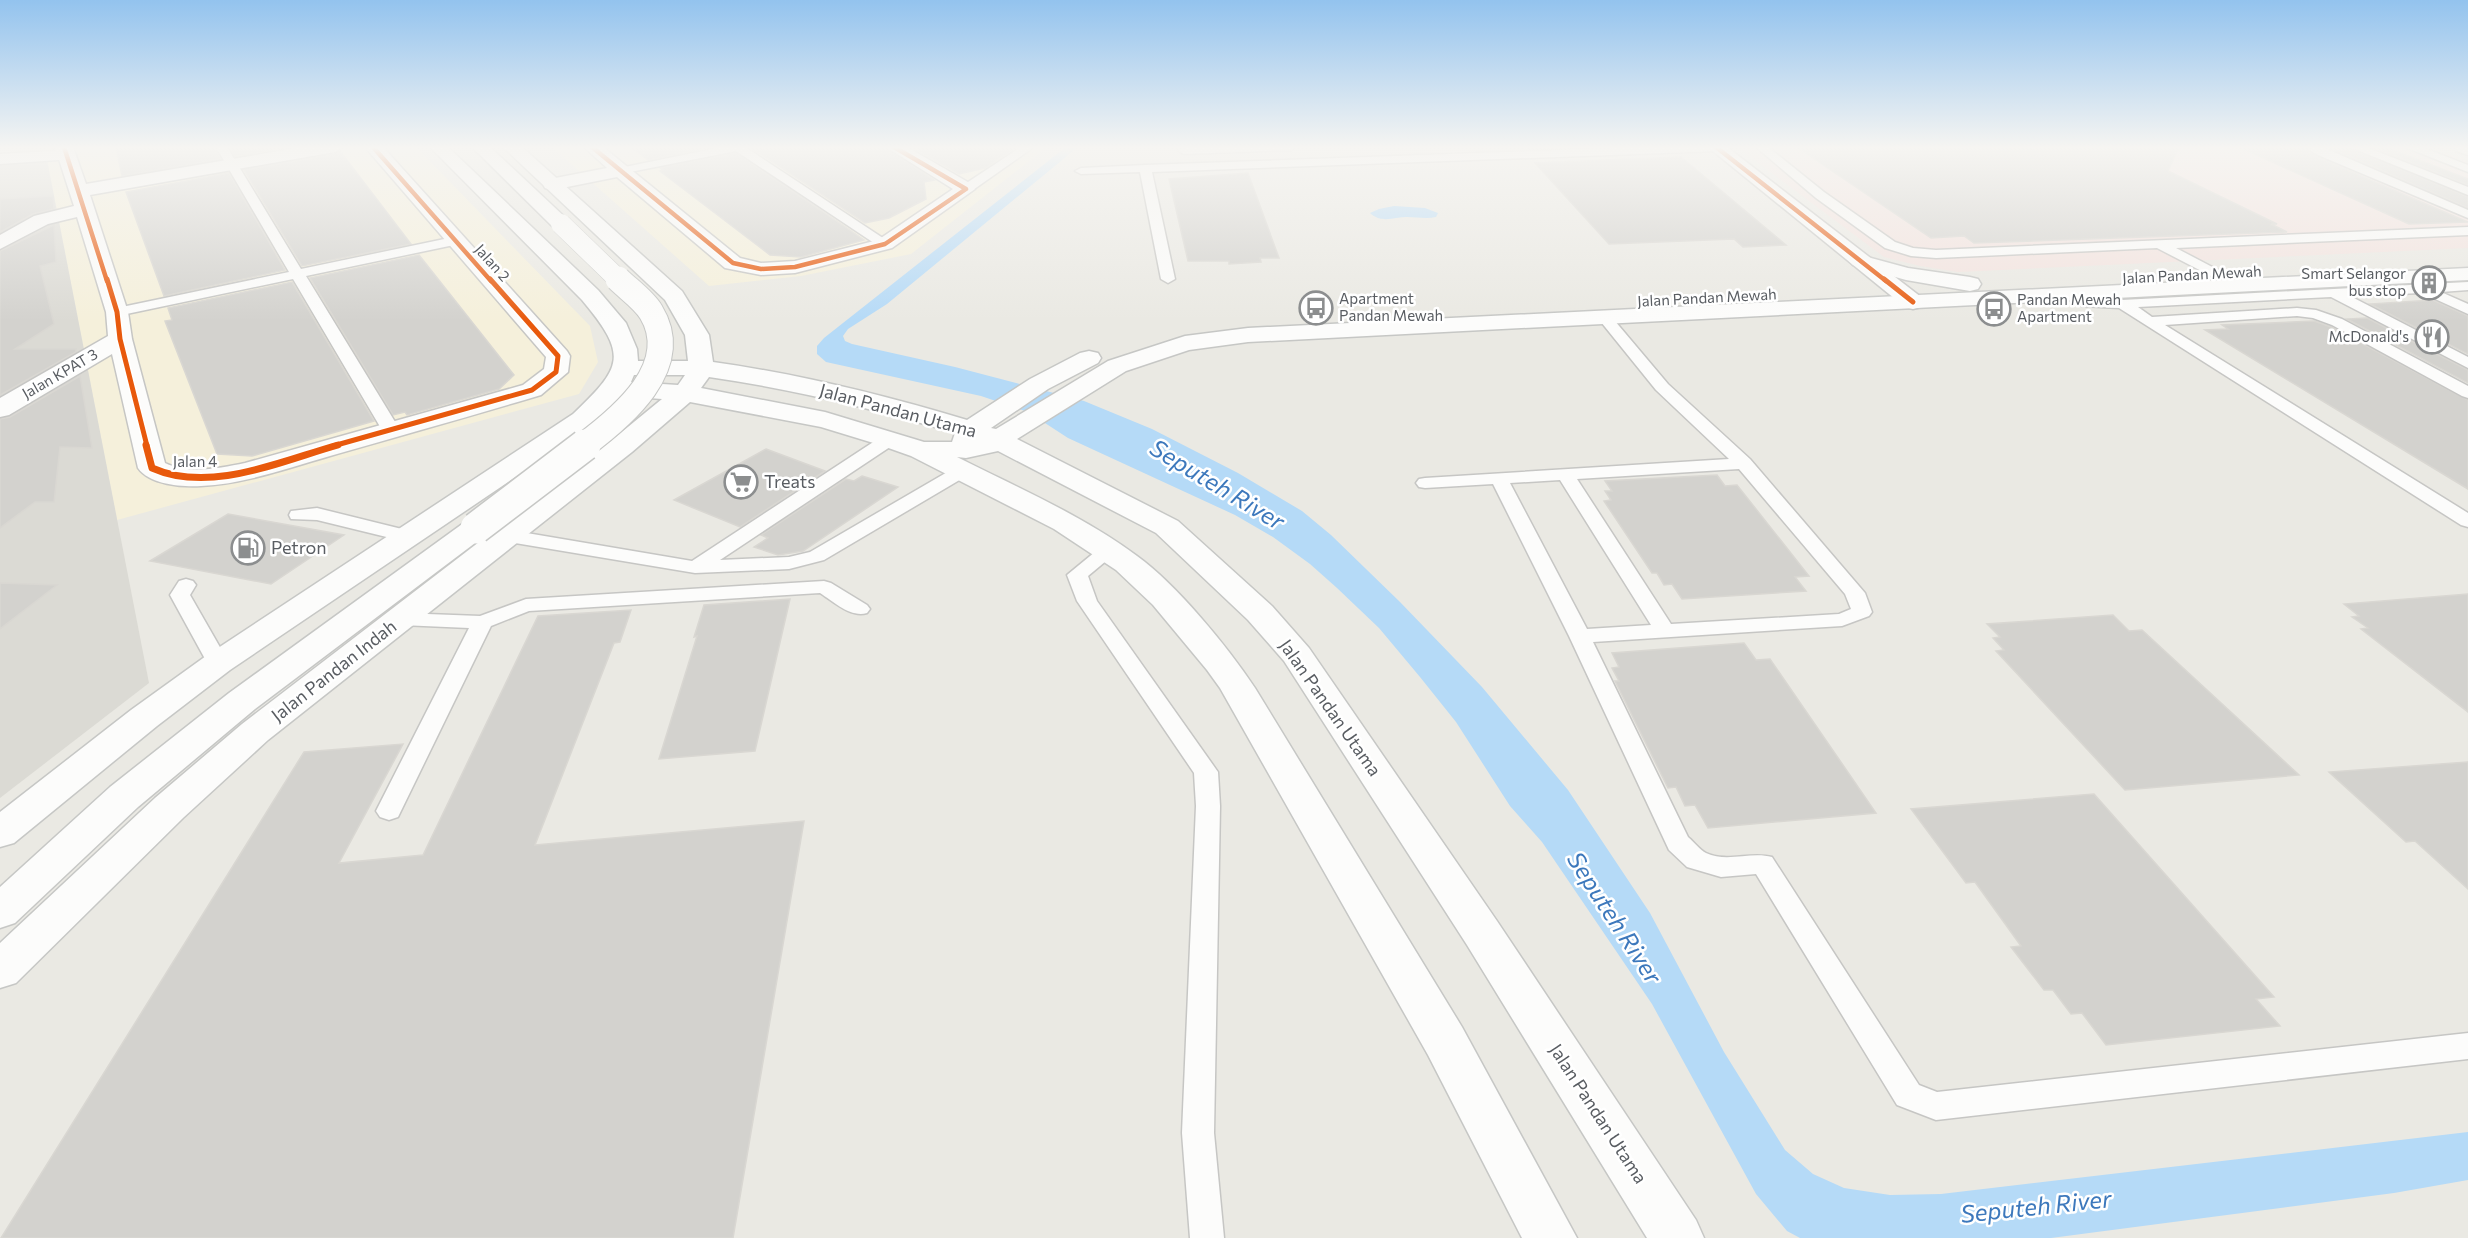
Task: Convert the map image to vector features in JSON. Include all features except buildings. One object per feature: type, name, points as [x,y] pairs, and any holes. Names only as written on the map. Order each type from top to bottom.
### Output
[{"type":"main road","points":[[0,243],[72,205]]},
{"type":"main road","name":"Jalan 4","points":[[83,205],[117,312],[120,339],[152,468],[165,475],[189,478],[221,476],[250,470],[532,390],[556,372]]},
{"type":"main road","name":"Jalan 2","points":[[423,205],[558,356],[556,372]]},
{"type":"main road","points":[[0,832],[144,718],[218,663],[582,420],[621,378],[625,349],[614,323],[590,295],[497,205]]},
{"type":"main road","points":[[0,912],[124,797],[242,700],[598,435],[636,399],[655,371],[663,342],[651,311],[541,205]]},
{"type":"main road","points":[[575,205],[674,296],[683,308],[697,335],[701,368],[685,393]]},
{"type":"main road","points":[[661,205],[733,263],[761,268],[795,267],[885,244],[943,205]]},
{"type":"main road","points":[[1789,205],[1905,295]]},
{"type":"main road","points":[[1860,261],[1917,276],[1983,285]]},
{"type":"main road","name":"Jalan Pandan Mewah","points":[[966,450],[989,445],[998,440],[1068,394],[1117,366],[1185,343],[1248,335],[1610,317],[1905,295],[1983,285],[2468,261]]},
{"type":"main road","name":"Jalan Pandan Mewah","points":[[966,450],[1003,408],[1039,384],[1104,350],[1126,341],[1185,327],[1219,322],[1905,295],[2067,294],[2468,274]]},
{"type":"main road","points":[[614,323],[627,327],[654,327],[681,315],[683,308]]},
{"type":"main road","name":"Jalan KPAT 3","points":[[0,409],[120,339]]},
{"type":"main road","name":"Jalan Pandan Utama","points":[[621,378],[701,368],[757,376],[916,412],[1065,523],[1118,557],[1164,598],[1220,663],[1238,688],[1445,1041],[1550,1238]]},
{"type":"main road","name":"Jalan Pandan Utama","points":[[621,378],[825,420],[921,450],[966,450]]},
{"type":"main road","name":"Jalan Pandan Indah","points":[[0,970],[169,808],[255,732],[509,536],[685,393]]},
{"type":"main road","points":[[916,412],[952,417],[1003,408]]},
{"type":"main road","points":[[1034,418],[1044,448],[1060,471]]},
{"type":"main road","points":[[556,436],[595,429],[609,430],[618,434],[622,446]]},
{"type":"main road","name":"Jalan Pandan Utama","points":[[998,440],[1167,527],[1260,613],[1297,655],[1482,933],[1677,1238]]},
{"type":"lane","points":[[256,205],[391,430]]},
{"type":"lane","points":[[825,205],[885,244]]},
{"type":"lane","points":[[1153,205],[1168,279]]},
{"type":"lane","points":[[1834,205],[1890,245],[1911,252],[1936,254],[2160,244],[2213,273]]},
{"type":"lane","points":[[2448,205],[2468,213]]},
{"type":"lane","points":[[2160,244],[2159,234],[2211,231],[2222,231],[2264,240],[2468,231]]},
{"type":"lane","points":[[117,312],[454,241]]},
{"type":"lane","points":[[2246,285],[2266,296]]},
{"type":"lane","points":[[2067,294],[2082,302],[2122,304],[2468,286]]},
{"type":"lane","points":[[2423,288],[2468,310]]},
{"type":"lane","points":[[2333,293],[2468,363]]},
{"type":"lane","points":[[2122,304],[2468,521]]},
{"type":"lane","points":[[2151,321],[2297,312],[2316,314],[2337,322],[2468,393]]},
{"type":"lane","points":[[1580,636],[1842,620],[1862,612],[1855,593],[1744,463],[1662,387],[1610,317]]},
{"type":"lane","points":[[695,567],[890,439]]},
{"type":"lane","points":[[509,536],[695,567],[789,563],[817,556],[966,450]]},
{"type":"lane","points":[[1425,483],[1744,463]]},
{"type":"lane","points":[[1565,474],[1665,631]]},
{"type":"lane","points":[[1499,479],[1580,636],[1678,843],[1696,860],[1721,867],[1763,864],[1908,1095],[1936,1106],[2468,1046]]},
{"type":"lane","points":[[298,515],[318,514],[407,536]]},
{"type":"lane","points":[[1118,557],[1077,575],[1087,601],[1206,772],[1208,806],[1198,1133],[1207,1238]]},
{"type":"lane","points":[[186,585],[180,596],[218,663]]},
{"type":"lane","points":[[401,619],[482,622],[526,605],[824,587],[860,609]]},
{"type":"lane","points":[[389,811],[482,622]]},
{"type":"shaded area","points":[[0,205],[56,205],[149,683],[0,798]]},
{"type":"shaded area","points":[[56,205],[472,205],[590,326],[598,362],[579,394],[117,520]]},
{"type":"shaded area","points":[[617,205],[974,205],[911,254],[801,276],[709,286]]},
{"type":"shaded area","points":[[1814,205],[2468,205],[2468,248],[1958,272],[1884,257]]},
{"type":"water","name":"Seputeh River","points":[[993,205],[1008,205],[887,304],[848,329],[843,336],[845,341],[1084,401],[1152,429],[1238,473],[1302,511],[1331,535],[1482,687],[1568,790],[1650,913],[1724,1052],[1785,1150],[1813,1174],[1844,1188],[1890,1195],[1941,1194],[2468,1132],[2468,1180],[2394,1193],[2051,1238],[1800,1238],[1787,1231],[1756,1194],[1652,1004],[1542,842],[1510,806],[1456,722],[1420,677],[1379,628],[1337,588],[1310,564],[1273,537],[1235,515],[1068,438],[1028,412],[981,396],[826,362],[817,354],[817,346],[824,338]]},
{"type":"water","points":[[1394,206],[1425,208],[1438,213],[1432,218],[1388,219],[1379,218],[1370,213]]},
{"type":"cycle path","points":[[83,205],[117,312],[120,339],[152,468],[188,478],[250,470],[532,390],[556,372],[558,356],[424,205]]},
{"type":"cycle path","points":[[662,205],[733,263],[761,269],[795,267],[885,244],[943,205]]},
{"type":"cycle path","points":[[1789,205],[1913,302]]},
{"type":"place","name":"Smart Selangor bus stop","points":[[2429,283]]},
{"type":"place","name":"Apartment Pandan Mewah","points":[[1316,308]]},
{"type":"place","name":"Pandan Mewah Apartment","points":[[1994,309]]},
{"type":"place","name":"McDonald's","points":[[2432,337]]},
{"type":"place","name":"Treats","points":[[741,482]]},
{"type":"place","name":"Petron","points":[[248,548]]}]
